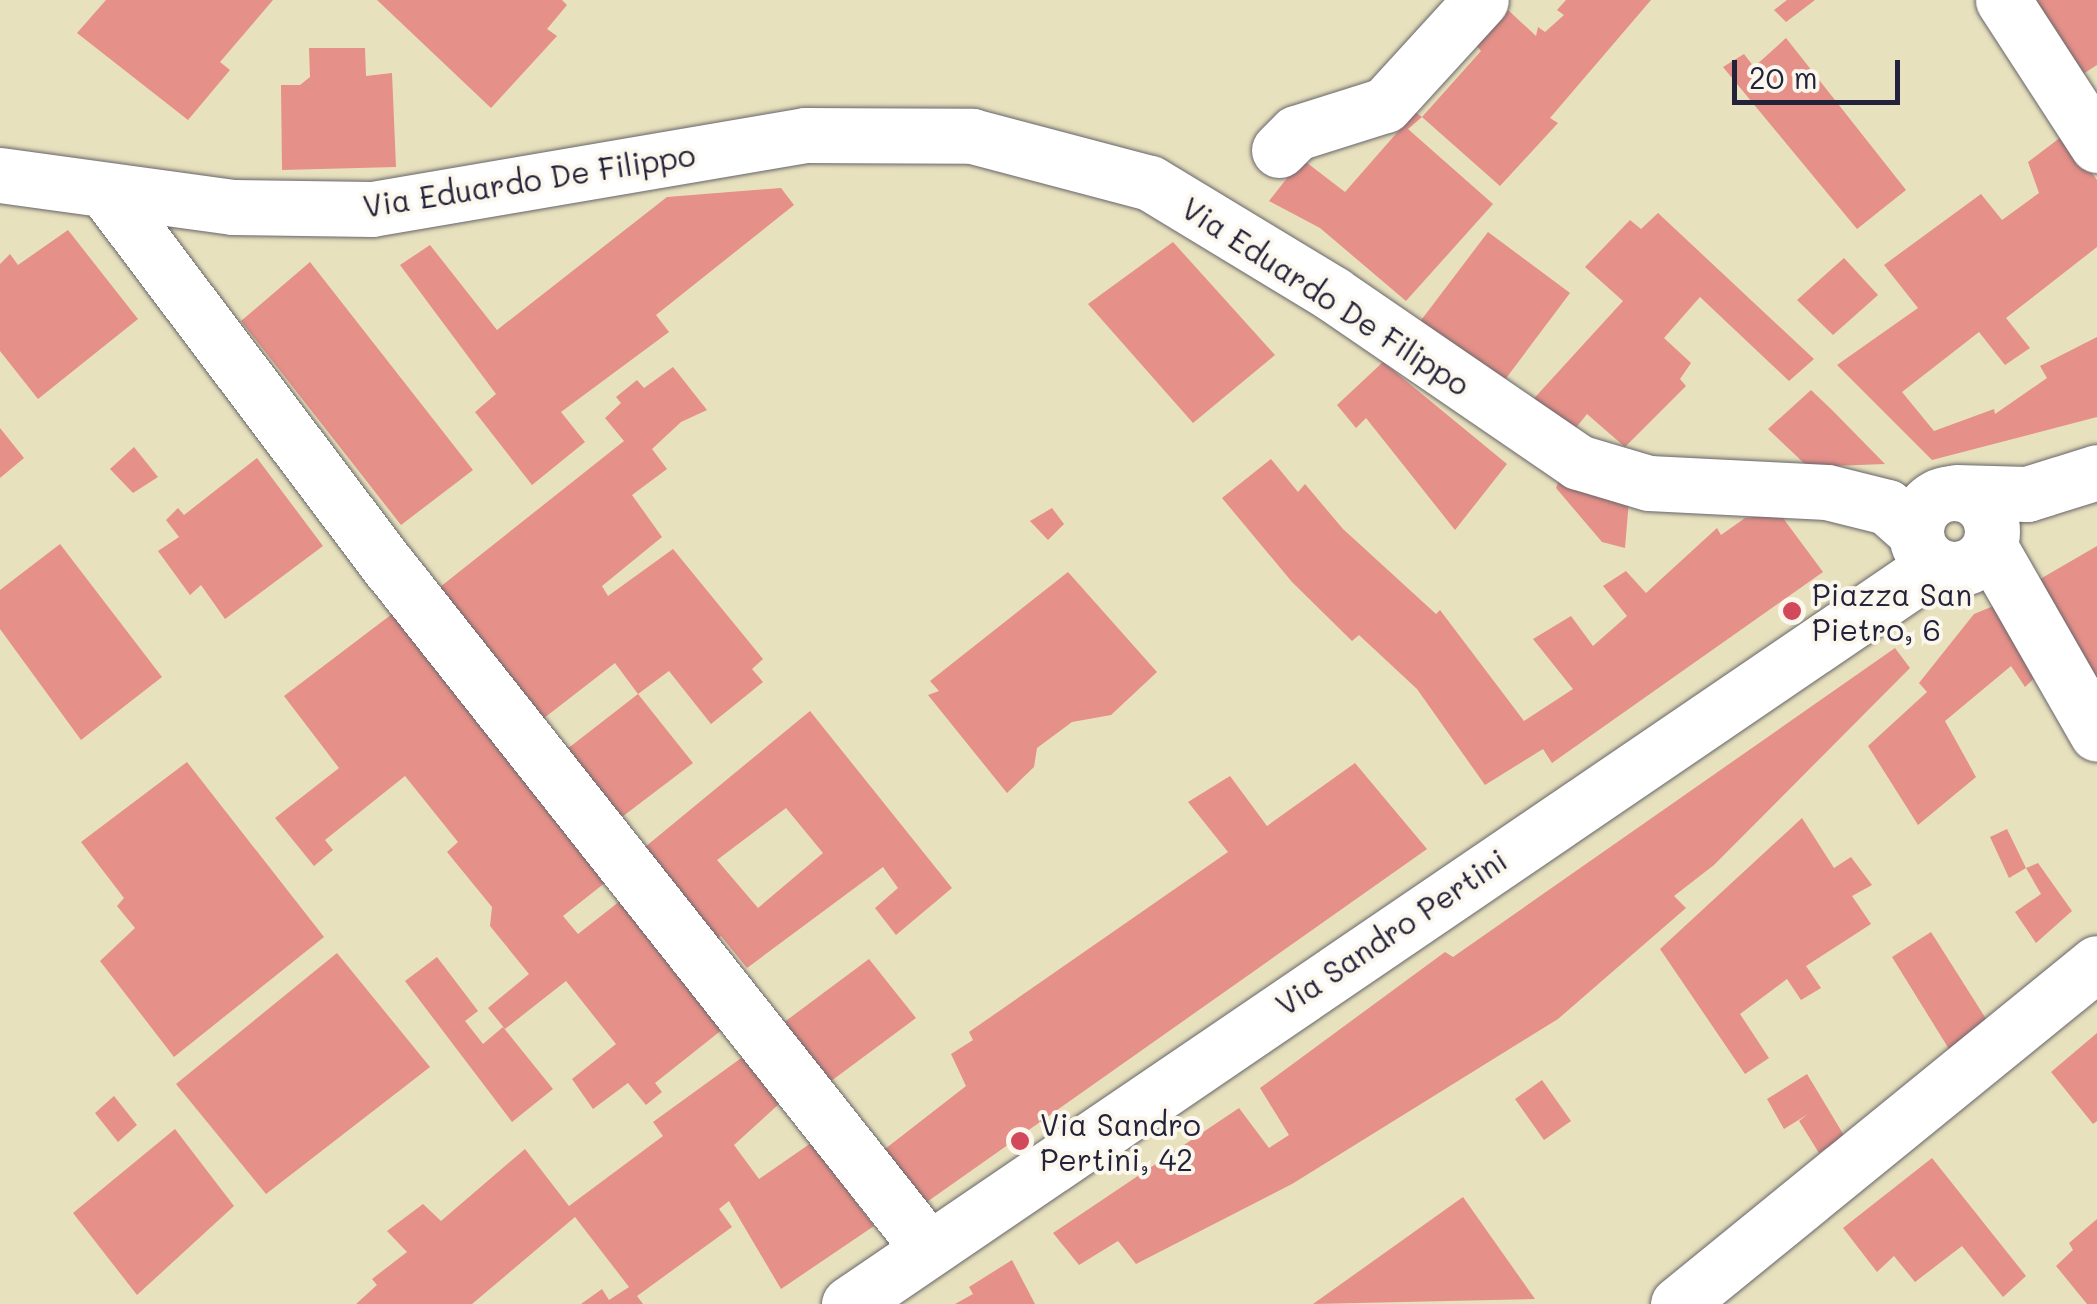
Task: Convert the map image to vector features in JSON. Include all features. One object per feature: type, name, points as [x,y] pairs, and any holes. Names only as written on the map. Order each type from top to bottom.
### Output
[{"type":"street","points":[[1280,150],[1296,133],[1386,105],[1481,0]]},
{"type":"street","points":[[2003,0],[2097,145]]},
{"type":"street","name":"Via Eduardo De Filippo","points":[[0,175],[107,193],[233,207],[372,209],[804,134],[972,136],[1150,183],[1316,283],[1578,462],[1649,482],[1827,492],[1886,507],[1925,548]]},
{"type":"street","points":[[107,193],[390,568],[928,1248]]},
{"type":"street","points":[[1990,546],[1973,565],[1925,548],[1923,508],[1956,492],[2027,494],[2097,472]]},
{"type":"street","points":[[1956,492],[1987,511],[1990,546],[2097,734]]},
{"type":"street","name":"Via Sandro Pertini","points":[[849,1304],[1925,548]]},
{"type":"street","points":[[1678,1304],[2097,963]]},
{"type":"building","points":[[106,0],[273,0],[220,62],[230,70],[188,120],[77,33]]},
{"type":"building","points":[[377,0],[562,0],[567,5],[547,29],[557,36],[491,108]]},
{"type":"building","points":[[1566,0],[1651,0],[1550,118],[1558,123],[1500,186],[1422,117],[1481,51],[1476,45],[1508,10],[1536,36],[1538,27],[1545,32],[1564,15],[1557,10]]},
{"type":"building","points":[[1787,0],[1815,0],[1786,22],[1774,10]]},
{"type":"building","points":[[2014,0],[2097,0],[2097,65],[2069,83]]},
{"type":"building","points":[[1786,38],[1906,190],[1857,229],[1723,67],[1744,54],[1754,67]]},
{"type":"building","points":[[309,48],[365,48],[366,76],[392,73],[396,167],[282,170],[281,85],[300,85],[310,77]]},
{"type":"building","points":[[1415,112],[1422,117],[1408,129],[1493,204],[1406,301],[1320,228],[1269,201],[1302,159],[1345,192]]},
{"type":"building","points":[[2065,134],[2097,180],[2097,247],[2006,318],[2030,348],[2005,365],[1979,332],[1902,392],[1934,431],[1994,409],[1995,414],[2047,378],[2040,366],[2097,337],[2097,417],[1932,460],[1837,365],[1918,308],[1884,265],[1981,194],[2002,220],[2039,193],[2028,162]]},
{"type":"building","points":[[781,188],[794,205],[656,315],[669,332],[561,412],[585,442],[532,485],[475,412],[496,394],[400,265],[430,245],[497,330],[667,197]]},
{"type":"building","points":[[1658,213],[1814,359],[1789,381],[1700,297],[1664,338],[1691,363],[1680,379],[1686,386],[1625,447],[1587,414],[1571,434],[1528,405],[1623,301],[1585,267],[1630,220],[1641,229]]},
{"type":"building","points":[[68,230],[138,319],[38,399],[0,351],[0,264],[10,254],[18,265]]},
{"type":"building","points":[[1488,232],[1570,293],[1501,385],[1419,323]]},
{"type":"building","points":[[1173,242],[1275,355],[1193,423],[1088,304]]},
{"type":"building","points":[[1844,258],[1878,295],[1833,335],[1797,300]]},
{"type":"building","points":[[310,262],[473,470],[401,525],[241,321]]},
{"type":"building","points":[[1383,362],[1507,464],[1455,530],[1366,418],[1356,428],[1337,405]]},
{"type":"building","points":[[673,367],[707,410],[681,422],[652,449],[667,469],[632,495],[662,537],[602,586],[608,596],[673,549],[763,659],[752,669],[763,682],[711,724],[669,671],[638,694],[615,663],[539,722],[435,591],[624,441],[605,418],[621,403],[616,397],[637,380],[644,388]]},
{"type":"building","points":[[1811,390],[1885,464],[1808,467],[1768,429]]},
{"type":"building","points":[[0,428],[24,458],[0,478]]},
{"type":"building","points":[[134,447],[158,477],[133,493],[110,469]]},
{"type":"building","points":[[257,458],[323,546],[225,619],[201,585],[190,595],[158,551],[179,537],[166,520],[178,508],[184,515]]},
{"type":"building","points":[[1271,459],[1298,492],[1305,484],[1343,529],[1436,614],[1440,610],[1524,721],[1573,689],[1533,639],[1571,616],[1593,646],[1627,616],[1603,586],[1626,571],[1646,593],[1717,528],[1721,535],[1745,518],[1780,514],[1823,572],[1552,763],[1543,749],[1485,785],[1417,689],[1359,635],[1352,641],[1292,582],[1222,498]]},
{"type":"building","points":[[1560,478],[1629,500],[1625,548],[1602,542],[1556,488]]},
{"type":"building","points":[[1052,508],[1064,524],[1048,540],[1030,521]]},
{"type":"building","points":[[60,544],[162,677],[81,740],[0,629],[0,590]]},
{"type":"building","points":[[2097,546],[2097,691],[2035,582]]},
{"type":"building","points":[[1068,572],[1157,672],[1111,715],[1072,722],[1037,748],[1034,767],[1007,793],[928,695],[939,691],[930,681]]},
{"type":"building","points":[[2008,600],[2043,670],[2025,687],[2011,666],[1945,721],[1976,777],[1918,825],[1868,746],[1927,692],[1919,683],[1974,614]]},
{"type":"building","points":[[392,614],[606,882],[563,916],[578,934],[620,901],[723,1029],[655,1083],[662,1092],[646,1105],[628,1083],[593,1109],[572,1079],[616,1044],[566,981],[505,1029],[488,1008],[529,974],[490,926],[492,907],[447,852],[458,842],[405,776],[325,840],[333,850],[314,866],[275,818],[339,768],[284,696]]},
{"type":"building","points":[[1895,648],[1910,668],[1714,865],[1674,896],[1686,908],[1558,1019],[1292,1184],[1136,1264],[1118,1241],[1079,1265],[1053,1233],[1239,1108],[1269,1148],[1289,1135],[1260,1088],[1445,952],[1453,957]]},
{"type":"building","points":[[638,694],[693,763],[614,823],[562,753]]},
{"type":"building","points":[[810,711],[952,888],[896,935],[875,908],[898,888],[883,867],[747,968],[721,936],[710,945],[639,852]],"holes":[[[786,808],[823,853],[758,908],[717,860]]]},
{"type":"building","points":[[187,762],[324,937],[174,1057],[100,961],[135,928],[117,906],[124,898],[81,842]]},
{"type":"building","points":[[1355,763],[1427,849],[924,1204],[885,1149],[966,1086],[951,1054],[973,1040],[969,1032],[1228,852],[1188,802],[1230,776],[1267,826]]},
{"type":"building","points":[[1802,818],[1834,868],[1851,857],[1872,885],[1852,896],[1871,924],[1806,966],[1821,988],[1801,1000],[1787,979],[1740,1014],[1769,1058],[1745,1074],[1660,949]]},
{"type":"building","points":[[2007,829],[2026,868],[2009,878],[1990,837]]},
{"type":"building","points":[[2038,863],[2072,911],[2036,943],[2015,912],[2041,894],[2026,868]]},
{"type":"building","points":[[1931,932],[1995,1033],[1957,1062],[1892,957]]},
{"type":"building","points":[[337,953],[430,1067],[266,1194],[176,1084]]},
{"type":"building","points":[[437,957],[478,1011],[465,1021],[483,1044],[503,1027],[553,1089],[512,1122],[405,981]]},
{"type":"building","points":[[869,959],[916,1018],[819,1090],[775,1029]]},
{"type":"building","points":[[2097,1033],[2097,1121],[2093,1124],[2051,1072]]},
{"type":"building","points":[[744,1056],[779,1104],[734,1145],[759,1179],[811,1143],[874,1226],[781,1289],[729,1201],[719,1209],[732,1227],[637,1296],[643,1304],[581,1304],[602,1289],[609,1300],[629,1287],[575,1217],[472,1304],[356,1304],[377,1285],[372,1279],[407,1252],[387,1231],[423,1204],[441,1221],[525,1149],[569,1206],[663,1136],[653,1122]]},
{"type":"building","points":[[1807,1074],[1845,1137],[1819,1153],[1799,1121],[1808,1114],[1784,1129],[1767,1099]]},
{"type":"building","points":[[1542,1080],[1571,1121],[1544,1140],[1515,1099]]},
{"type":"building","points":[[114,1096],[137,1125],[118,1142],[95,1113]]},
{"type":"building","points":[[175,1129],[234,1206],[137,1295],[73,1213]]},
{"type":"building","points":[[1932,1158],[2026,1276],[2003,1297],[1962,1246],[1915,1282],[1894,1256],[1877,1272],[1843,1228]]},
{"type":"building","points":[[1463,1197],[1535,1299],[1313,1304]]},
{"type":"building","points":[[2097,1219],[2097,1304],[2087,1304],[2056,1266],[2073,1250],[2069,1243]]},
{"type":"building","points":[[1012,1260],[1035,1304],[955,1304],[973,1294],[969,1287]]},
{"type":"place","name":"Piazza San Pietro, 6","points":[[1792,611]]},
{"type":"place","name":"Via Sandro Pertini, 42","points":[[1020,1141]]}]
